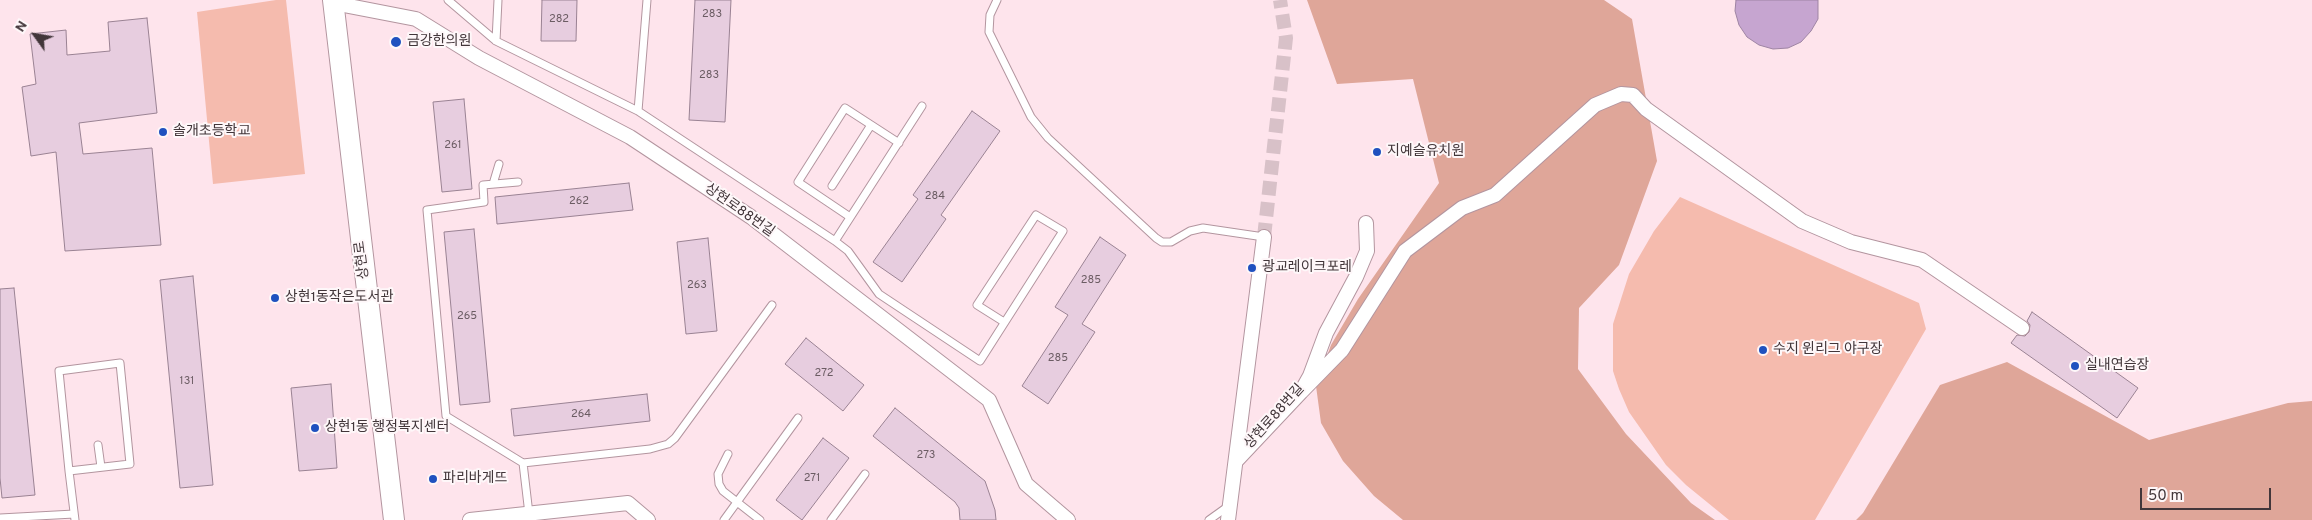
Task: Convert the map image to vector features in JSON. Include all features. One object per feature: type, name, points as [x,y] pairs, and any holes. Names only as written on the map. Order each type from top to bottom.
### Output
[{"type":"street","name":"상현로","points":[[333,2],[394,520]]},
{"type":"street","name":"상현로88번길","points":[[333,2],[416,18],[479,58],[630,138],[751,217],[989,400],[1026,484],[1068,520]]},
{"type":"street","points":[[1301,392],[1342,350],[1404,250],[1462,208],[1495,195],[1595,105],[1622,94],[1633,95],[1646,109],[1802,222],[1851,242],[1922,260],[2022,328]]},
{"type":"street","name":"상현로88번길","points":[[1228,520],[1236,460],[1301,392],[1310,376],[1326,333],[1367,251],[1366,223]]},
{"type":"street","points":[[1236,460],[1264,237]]},
{"type":"street","points":[[470,520],[628,503],[648,520]]},
{"type":"lane","points":[[448,0],[496,40],[638,111],[835,241],[848,251],[880,294],[980,361],[1063,231],[1036,214],[977,306],[1004,322]]},
{"type":"lane","points":[[496,40],[498,0]]},
{"type":"lane","points":[[638,111],[647,0]]},
{"type":"lane","points":[[997,0],[990,15],[989,32],[1031,117],[1048,138],[1156,238],[1162,242],[1171,242],[1190,231],[1203,228],[1264,237]]},
{"type":"lane","points":[[835,241],[922,106]]},
{"type":"lane","points":[[850,217],[798,182],[845,108],[898,142]]},
{"type":"lane","points":[[832,186],[871,125]]},
{"type":"lane","points":[[492,184],[499,164]]},
{"type":"lane","points":[[518,182],[483,185],[484,202],[427,210],[446,416],[523,463],[650,448],[668,444],[675,438],[772,305]]},
{"type":"lane","points":[[0,518],[74,517],[69,471],[59,372],[120,363],[130,464],[69,471]]},
{"type":"lane","points":[[724,520],[798,418]]},
{"type":"lane","points":[[98,445],[101,467]]},
{"type":"lane","points":[[728,454],[718,474],[719,484],[723,491],[760,520]]},
{"type":"lane","points":[[523,463],[530,514]]},
{"type":"lane","points":[[831,520],[866,474]]},
{"type":"lane","points":[[1209,520],[1230,505]]},
{"type":"shaded area","points":[[286,0],[305,174],[213,184],[197,12]]},
{"type":"shaded area","points":[[1307,0],[1604,0],[1632,19],[1657,161],[1619,265],[1579,308],[1578,369],[1626,434],[1691,503],[1715,520],[1403,520],[1374,496],[1343,461],[1321,423],[1316,386],[1331,345],[1358,299],[1439,183],[1413,79],[1337,84]]},
{"type":"shaded area","points":[[1736,0],[1818,0],[1818,19],[1811,31],[1801,42],[1788,48],[1773,49],[1759,45],[1747,37],[1739,25],[1735,11]]},
{"type":"shaded area","name":"수지 윈리그 야구장","points":[[1680,197],[1919,303],[1926,329],[1815,520],[1729,520],[1686,485],[1666,465],[1629,412],[1619,389],[1613,371],[1613,324],[1629,274],[1654,231]]},
{"type":"shaded area","points":[[2007,362],[2149,440],[2288,403],[2312,401],[2312,520],[1856,520],[1863,513],[1940,385]]},
{"type":"building","points":[[542,0],[577,0],[576,41],[541,41]]},
{"type":"building","points":[[695,0],[731,0],[725,122],[689,120]]},
{"type":"building","points":[[147,18],[157,113],[79,123],[83,154],[152,148],[161,245],[65,251],[56,152],[31,156],[22,87],[36,84],[30,34],[66,30],[67,55],[110,51],[108,22]]},
{"type":"building","points":[[464,99],[472,189],[442,192],[433,102]]},
{"type":"building","points":[[972,111],[1000,131],[941,215],[946,219],[902,282],[873,262],[918,199],[913,195]]},
{"type":"building","points":[[629,183],[633,210],[497,224],[495,197]]},
{"type":"building","points":[[474,229],[490,402],[460,405],[444,232]]},
{"type":"building","points":[[1100,237],[1126,255],[1082,324],[1095,332],[1048,404],[1022,386],[1068,315],[1055,307]]},
{"type":"building","points":[[708,238],[717,331],[686,334],[677,242]]},
{"type":"building","points":[[193,276],[213,485],[180,488],[160,280]]},
{"type":"building","points":[[14,288],[35,495],[2,498],[0,478],[0,289]]},
{"type":"building","name":"실내연습장","points":[[2032,312],[2138,388],[2117,418],[2011,343],[2017,335],[2025,336],[2029,332],[2030,325],[2027,321]]},
{"type":"building","points":[[806,338],[864,385],[843,411],[785,364]]},
{"type":"building","name":"상현1동 행정복지센터","points":[[331,384],[337,468],[299,471],[291,388]]},
{"type":"building","points":[[647,394],[650,421],[514,436],[511,409]]},
{"type":"building","points":[[895,408],[985,481],[995,510],[996,520],[960,520],[959,508],[955,502],[873,436]]},
{"type":"building","points":[[823,438],[849,458],[802,520],[776,500]]},
{"type":"tunnel","points":[[1264,237],[1286,38],[1280,0]]},
{"type":"place","name":"금강한의원","points":[[396,42]]},
{"type":"place","name":"솔개초등학교","points":[[163,132]]},
{"type":"place","name":"지예슬유치원","points":[[1377,152]]},
{"type":"place","name":"광교레이크포레","points":[[1252,268]]},
{"type":"place","name":"상현1동작은도서관","points":[[275,298]]},
{"type":"place","name":"수지 윈리그 야구장","points":[[1763,350]]},
{"type":"place","name":"실내연습장","points":[[2075,366]]},
{"type":"place","name":"상현1동 행정복지센터","points":[[315,428]]},
{"type":"place","name":"파리바게뜨","points":[[433,479]]}]
